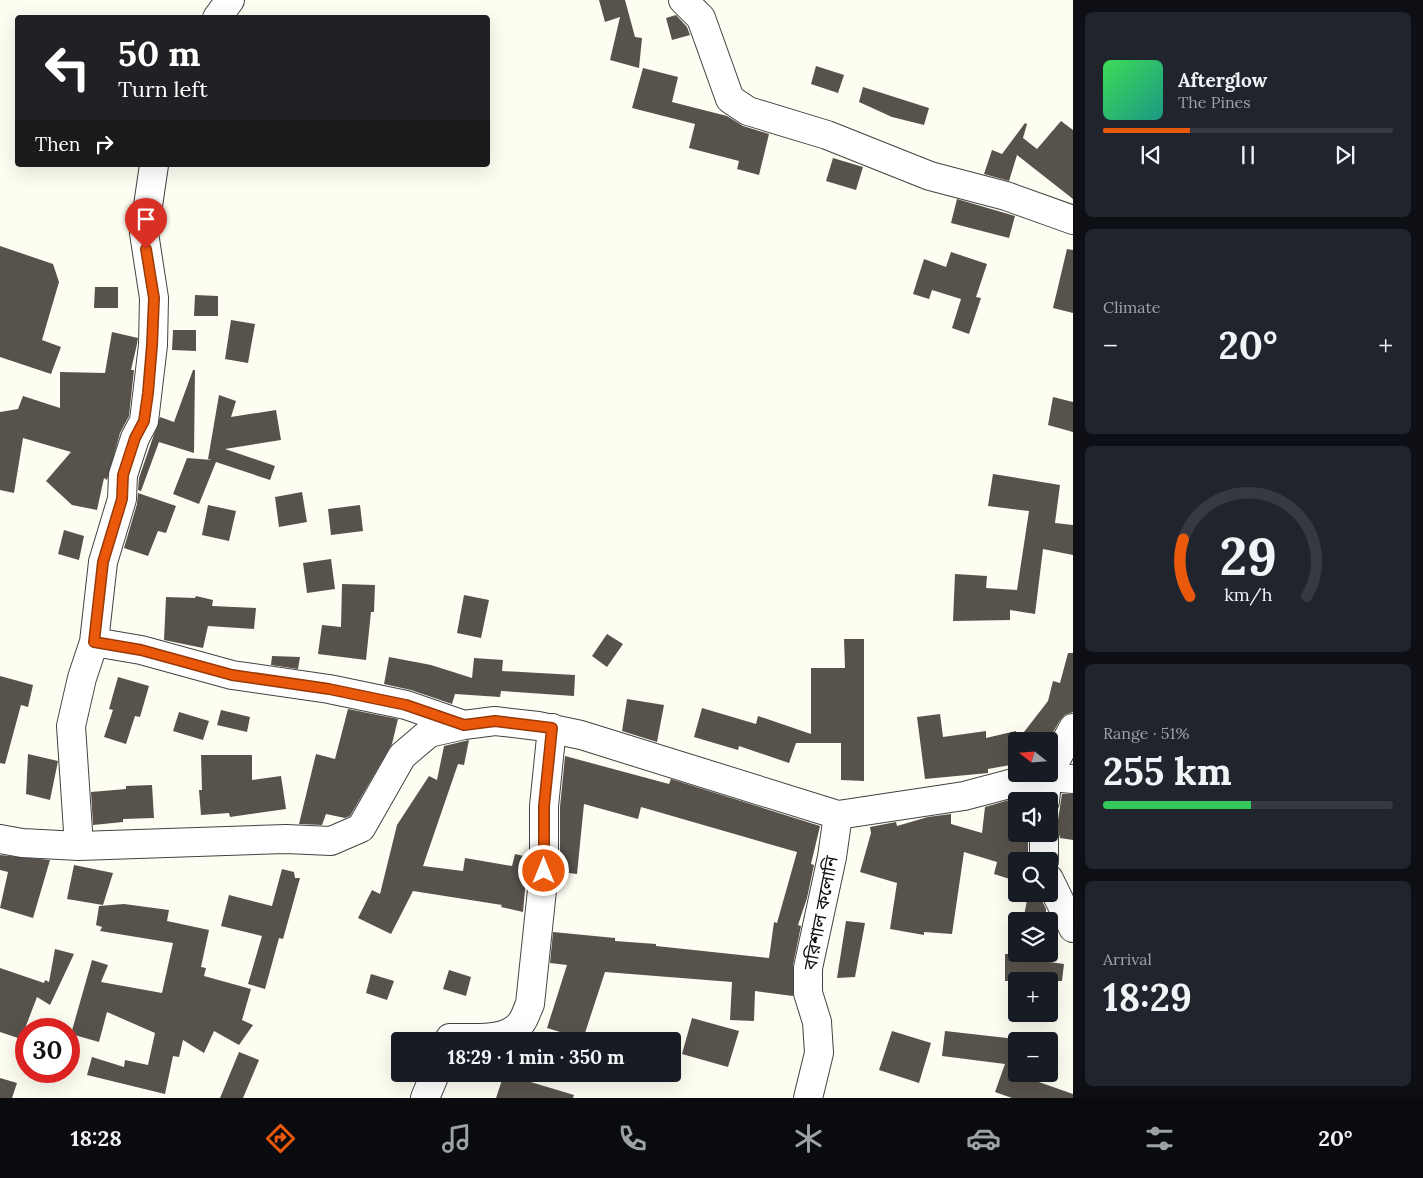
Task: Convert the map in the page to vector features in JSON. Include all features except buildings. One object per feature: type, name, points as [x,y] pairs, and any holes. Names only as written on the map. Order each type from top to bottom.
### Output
[{"type":"street","points":[[219,15],[230,0]]},
{"type":"street","points":[[683,0],[701,18],[730,98],[748,111],[827,135],[930,176],[1006,196],[1073,220]]},
{"type":"street","points":[[79,846],[71,726],[82,678],[94,642],[103,562],[122,499],[123,475],[135,438],[144,421],[152,345],[154,298],[144,233],[154,167]]},
{"type":"street","points":[[94,642],[141,650],[232,675],[329,689],[406,705],[464,725]]},
{"type":"street","points":[[0,839],[22,843],[79,846],[286,839],[331,841],[361,828],[402,756],[429,733],[464,725],[495,721],[552,728],[581,735],[838,816],[1046,782]]},
{"type":"street","points":[[511,1032],[521,1023],[530,1004],[544,871],[544,806],[552,728]]},
{"type":"street","points":[[1058,766],[1073,728]]},
{"type":"street","name":"বরিশাল কলোনি","points":[[808,1098],[819,1053],[817,1022],[808,993],[808,968],[832,857],[838,816]]},
{"type":"street","points":[[1058,897],[1073,928]]},
{"type":"street","points":[[425,1098],[432,1082]]},
{"type":"route","points":[[146,249],[147,265],[154,298],[148,393],[144,421],[135,438],[123,475],[122,499],[103,562],[94,642],[141,650],[232,675],[329,689],[406,705],[464,725],[495,721],[552,728],[546,766],[544,871]]}]
